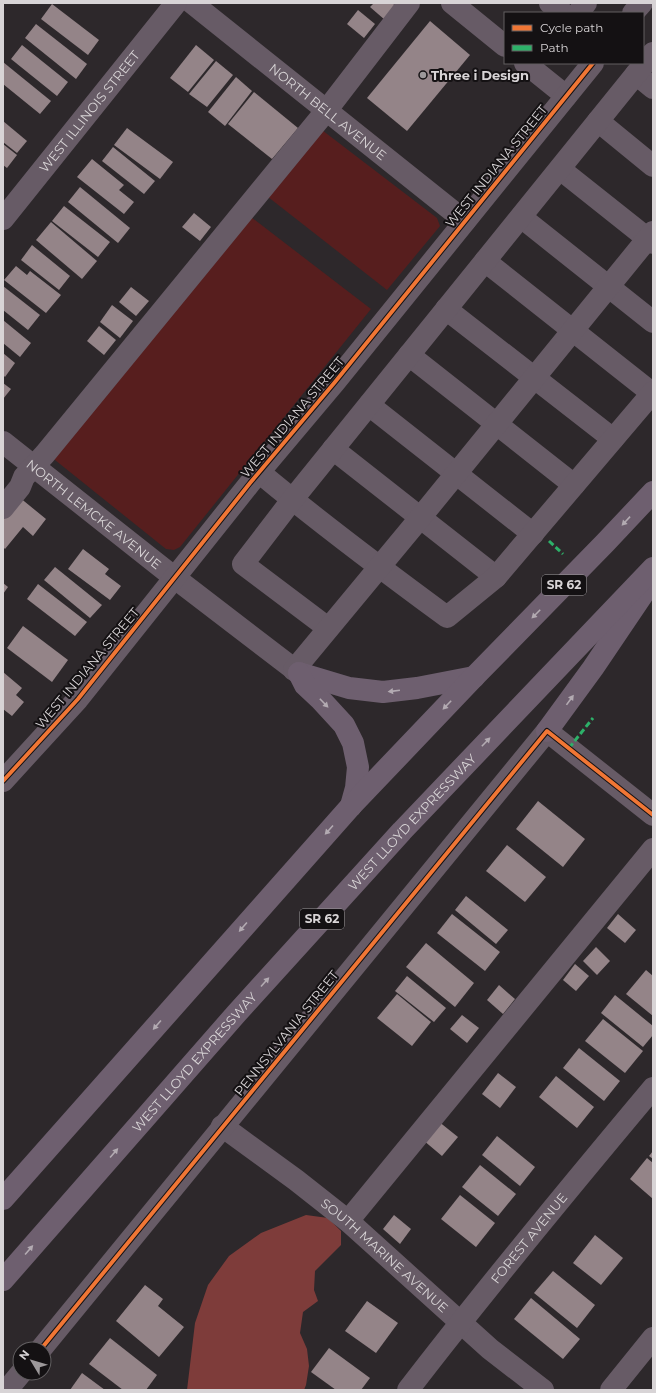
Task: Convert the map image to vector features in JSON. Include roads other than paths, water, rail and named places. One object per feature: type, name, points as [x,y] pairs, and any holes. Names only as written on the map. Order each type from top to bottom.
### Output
[{"type":"highway","name":"SR 62","points":[[3,1199],[351,806],[653,492]]},
{"type":"highway","name":"WEST LLOYD EXPRESSWAY","points":[[3,1280],[236,1014],[386,849],[653,568]]},
{"type":"highway","points":[[547,731],[593,668],[653,579]]},
{"type":"highway","points":[[296,672],[349,688],[383,692],[416,688],[474,677]]},
{"type":"highway","points":[[296,672],[305,685],[344,725],[353,743],[358,767],[356,788],[351,806]]},
{"type":"street","name":"WEST ILLINOIS STREET","points":[[3,219],[176,3]]},
{"type":"street","name":"NORTH BELL AVENUE","points":[[192,3],[465,221]]},
{"type":"street","points":[[3,508],[20,487],[24,477],[45,454],[326,111],[409,3]]},
{"type":"street","points":[[452,3],[504,45]]},
{"type":"street","points":[[550,3],[562,12]]},
{"type":"street","points":[[579,12],[586,3]]},
{"type":"street","points":[[634,12],[642,3]]},
{"type":"street","points":[[645,3],[653,10]]},
{"type":"street","points":[[328,628],[243,564],[333,448],[410,355],[653,53]]},
{"type":"street","points":[[526,64],[566,96]]},
{"type":"street","name":"WEST INDIANA STREET","points":[[3,781],[78,699],[259,472],[335,382],[592,64]]},
{"type":"street","points":[[636,74],[653,88]]},
{"type":"street","points":[[598,121],[653,166]]},
{"type":"street","points":[[296,672],[328,628],[420,518],[533,377],[608,286],[651,238],[560,169]]},
{"type":"street","points":[[520,217],[653,322]]},
{"type":"street","points":[[259,472],[292,500],[447,617],[496,577],[653,392],[485,261]]},
{"type":"street","points":[[446,309],[613,439]]},
{"type":"street","points":[[410,355],[574,485]]},
{"type":"street","points":[[369,405],[533,534]]},
{"type":"street","name":"NORTH LEMCKE AVENUE","points":[[3,442],[296,672]]},
{"type":"street","points":[[333,448],[496,577]]},
{"type":"street","points":[[547,731],[653,815]]},
{"type":"street","name":"PENNSYLVANIA STREET","points":[[47,1341],[547,731]]},
{"type":"street","points":[[348,1221],[653,849]]},
{"type":"street","name":"FOREST AVENUE","points":[[408,1390],[460,1322],[563,1195],[653,1088]]},
{"type":"street","name":"SOUTH MARINE AVENUE","points":[[222,1126],[296,1180],[348,1221],[490,1349],[543,1390]]},
{"type":"street","points":[[611,1390],[653,1338]]},
{"type":"street","points":[[7,1390],[14,1381]]},
{"type":"place","name":"Three i Design","points":[[423,75]]}]
